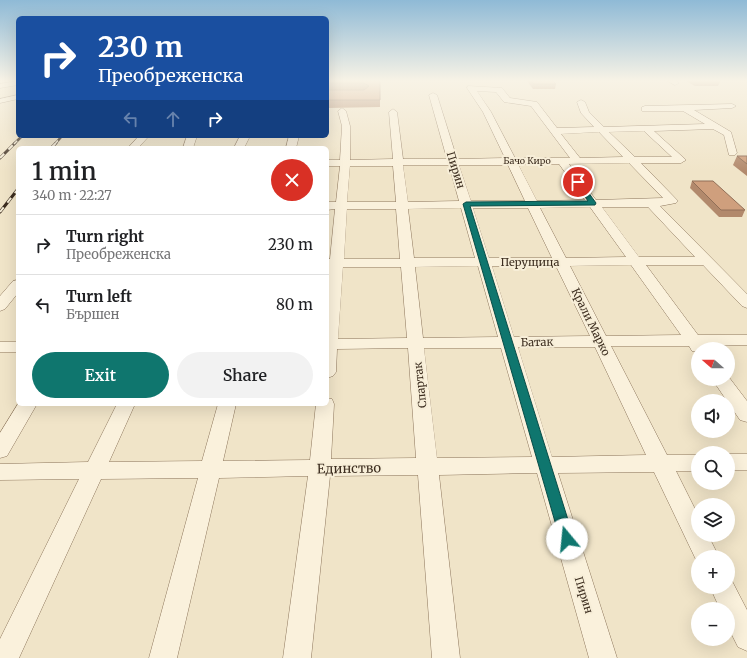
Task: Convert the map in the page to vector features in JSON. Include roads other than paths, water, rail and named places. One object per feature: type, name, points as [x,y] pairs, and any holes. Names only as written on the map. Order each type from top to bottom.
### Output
[{"type":"street","points":[[329,324],[332,263],[342,206],[345,163],[346,126],[342,111]]},
{"type":"street","name":"Пирин","points":[[438,111],[603,658]]},
{"type":"street","name":"Крали Марко","points":[[486,111],[704,550]]},
{"type":"street","name":"Крали Марко","points":[[539,111],[554,131]]},
{"type":"street","points":[[329,206],[651,203],[672,201],[630,161],[584,111]]},
{"type":"street","points":[[690,111],[728,134],[732,153]]},
{"type":"street","name":"Спартак","points":[[393,112],[446,658]]},
{"type":"street","points":[[554,131],[715,126]]},
{"type":"street","name":"Бачо Киро","points":[[329,163],[681,160],[647,129]]},
{"type":"street","points":[[554,131],[577,161]]},
{"type":"street","points":[[135,146],[142,138]]},
{"type":"street","points":[[562,161],[694,342]]},
{"type":"street","points":[[651,203],[747,303]]},
{"type":"street","name":"Перущица","points":[[332,263],[708,261]]},
{"type":"street","points":[[0,306],[16,286]]},
{"type":"street","name":"Батак","points":[[727,342],[747,340]]},
{"type":"street","name":"Батак","points":[[329,344],[601,341],[691,345]]},
{"type":"street","points":[[0,347],[16,347]]},
{"type":"street","points":[[726,386],[747,415]]},
{"type":"street","points":[[0,450],[27,406]]},
{"type":"street","points":[[5,658],[125,406]]},
{"type":"street","points":[[163,658],[226,406]]},
{"type":"street","points":[[296,658],[320,468],[325,406]]},
{"type":"street","points":[[735,462],[747,462]]},
{"type":"street","name":"Единство","points":[[0,472],[691,463]]},
{"type":"street","points":[[725,594],[747,638]]},
{"type":"railway","points":[[0,158],[20,138]]},
{"type":"railway","points":[[55,144],[60,138]]},
{"type":"railway","points":[[0,212],[16,192]]}]
